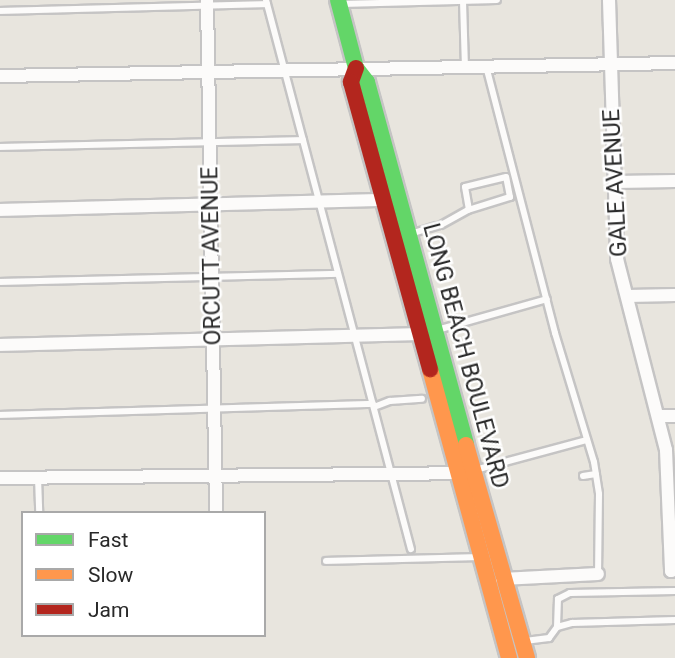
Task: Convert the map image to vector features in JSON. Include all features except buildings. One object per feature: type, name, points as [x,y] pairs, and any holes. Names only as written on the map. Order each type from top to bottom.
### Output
[{"type":"main road","name":"LONG BEACH BOULEVARD","points":[[339,2],[356,68],[367,82],[408,234],[427,333]]},
{"type":"main road","name":"LONG BEACH BOULEVARD","points":[[356,68],[351,82],[382,200],[427,333],[465,471],[527,658]]},
{"type":"main road","name":"LONG BEACH BOULEVARD","points":[[465,471],[480,556],[509,658]]},
{"type":"street","name":"GALE AVENUE","points":[[610,0],[617,259],[659,416],[670,480],[673,570]]},
{"type":"street","name":"ORCUTT AVENUE","points":[[207,3],[216,511]]},
{"type":"street","points":[[0,76],[675,63]]},
{"type":"street","points":[[616,183],[675,181]]},
{"type":"street","points":[[0,210],[382,200]]},
{"type":"street","points":[[628,296],[675,295]]},
{"type":"street","points":[[0,345],[427,333]]},
{"type":"street","points":[[659,416],[675,416]]},
{"type":"street","points":[[0,478],[465,471]]},
{"type":"street","points":[[502,579],[598,574]]},
{"type":"lane","points":[[339,2],[497,0]]},
{"type":"lane","points":[[463,1],[465,67]]},
{"type":"lane","points":[[0,10],[266,2],[411,549]]},
{"type":"lane","points":[[486,66],[596,474],[599,494],[598,574]]},
{"type":"lane","points":[[0,147],[210,140],[303,140]]},
{"type":"lane","points":[[469,209],[465,187],[514,173]]},
{"type":"lane","points":[[408,234],[439,226],[469,209],[510,197],[508,180],[503,176]]},
{"type":"lane","points":[[0,282],[338,274]]},
{"type":"lane","points":[[427,333],[547,299]]},
{"type":"lane","points":[[0,415],[373,406],[390,401],[422,399]]},
{"type":"lane","points":[[465,471],[587,440]]},
{"type":"lane","points":[[583,476],[596,474]]},
{"type":"lane","points":[[38,477],[39,511]]},
{"type":"lane","points":[[326,561],[480,556]]},
{"type":"lane","points":[[522,641],[549,638],[557,627],[558,599],[570,593],[675,592]]},
{"type":"lane","points":[[557,627],[572,623],[675,620]]},
{"type":"traffic: fast","points":[[338,0],[356,68],[367,82],[466,445]]},
{"type":"traffic: slow","points":[[430,369],[509,658]]},
{"type":"traffic: slow","points":[[466,445],[527,658]]},
{"type":"traffic: jam","points":[[356,68],[351,82],[430,369]]}]
